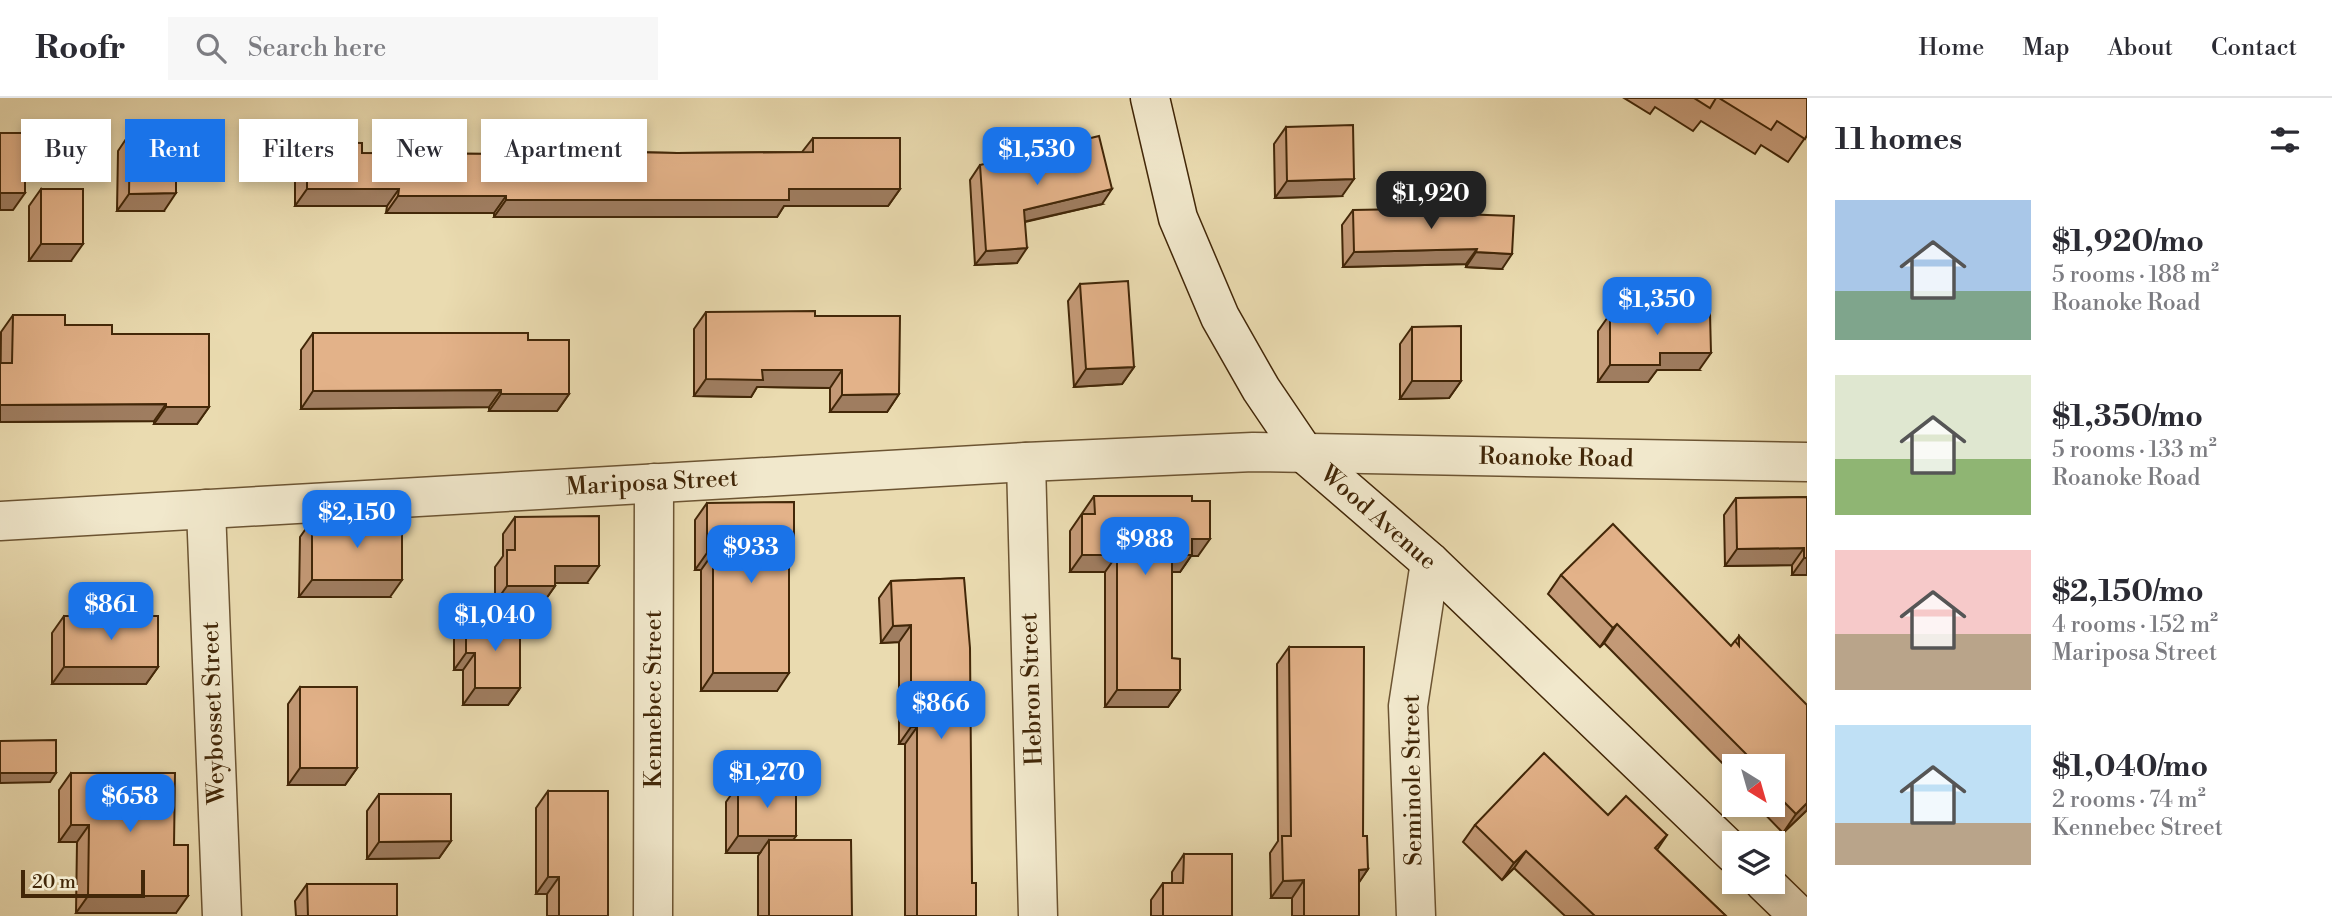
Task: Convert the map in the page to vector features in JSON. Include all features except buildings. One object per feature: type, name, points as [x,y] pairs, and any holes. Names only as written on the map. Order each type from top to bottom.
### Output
[{"type":"street","name":"Wood Avenue","points":[[1150,98],[1178,218],[1220,317],[1261,389],[1305,454],[1430,562],[1722,842]]},
{"type":"street","name":"Mariposa Street","points":[[0,521],[1026,462],[1253,452],[1305,454]]},
{"type":"street","name":"Roanoke Road","points":[[1305,454],[1807,462]]},
{"type":"street","name":"Hebron Street","points":[[1026,462],[1038,916]]},
{"type":"street","name":"Kennebec Street","points":[[653,916],[654,483]]},
{"type":"street","name":"Weybosset Street","points":[[206,509],[222,916]]},
{"type":"street","name":"Seminole Street","points":[[1416,916],[1408,706],[1430,562]]}]
